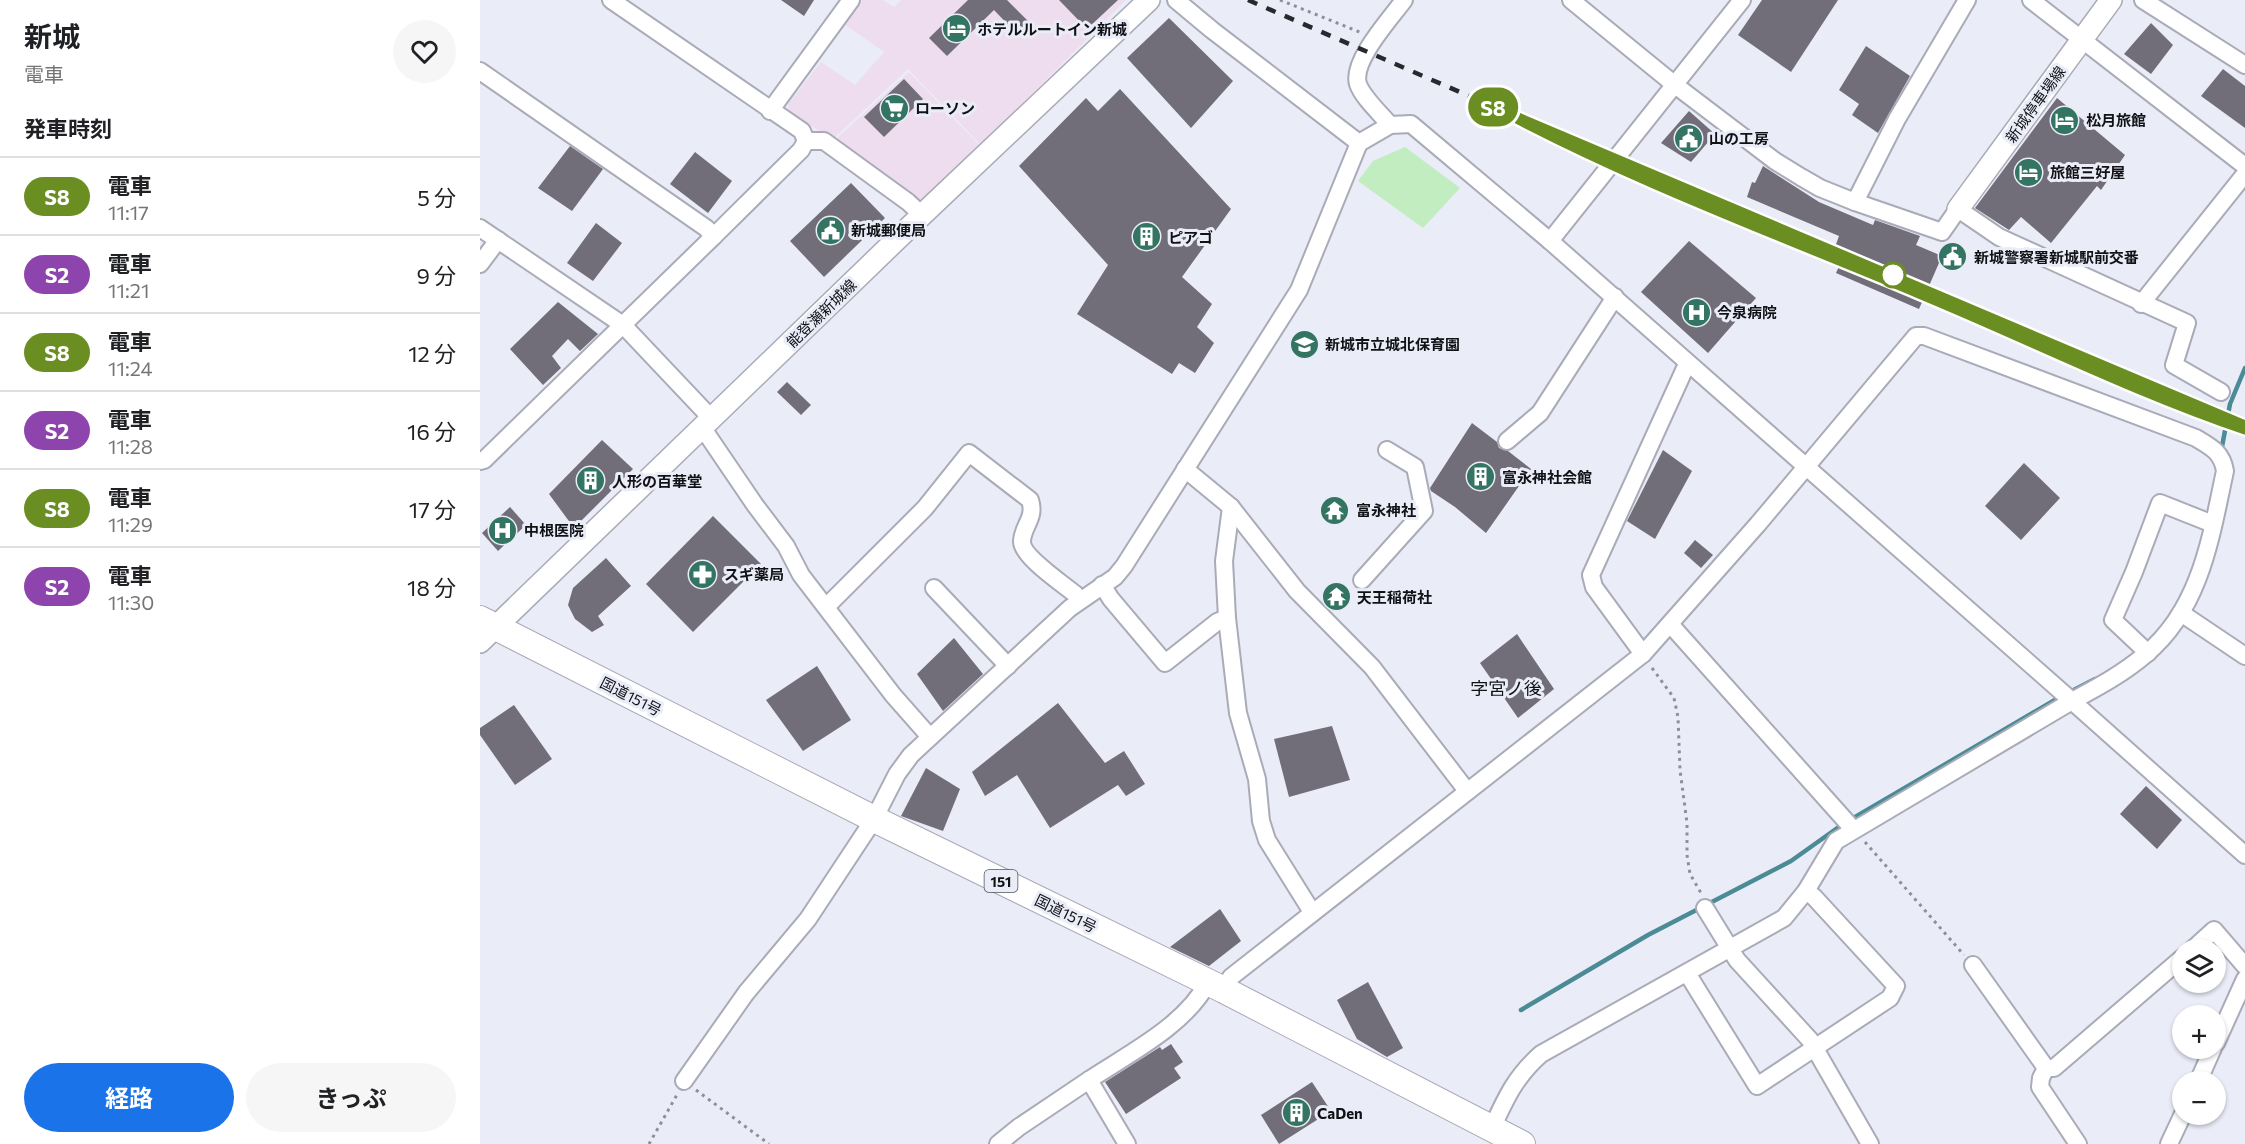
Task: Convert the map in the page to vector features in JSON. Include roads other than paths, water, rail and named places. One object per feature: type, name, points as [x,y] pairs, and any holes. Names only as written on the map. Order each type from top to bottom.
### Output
[{"type":"highway","name":"国道151号","points":[[485,629],[1216,986],[1522,1144]]},
{"type":"main road","name":"能登瀬新城線","points":[[485,629],[1149,0]]},
{"type":"main road","name":"新城停車場線","points":[[1958,209],[2111,0]]},
{"type":"street","points":[[611,0],[802,131],[806,141]]},
{"type":"street","points":[[770,111],[851,0]]},
{"type":"street","points":[[1176,0],[1359,142]]},
{"type":"street","points":[[1390,124],[1359,86],[1356,74],[1375,38],[1404,0]]},
{"type":"street","points":[[1571,0],[1675,85],[1784,166],[1820,188],[1942,231],[1958,209],[2000,237],[2141,304],[2187,323],[2174,365],[2221,392]]},
{"type":"street","points":[[1550,241],[1742,0]]},
{"type":"street","points":[[1855,202],[1897,119],[1966,0]]},
{"type":"street","points":[[2031,0],[2243,164],[2141,304]]},
{"type":"street","points":[[2143,0],[2245,65]]},
{"type":"street","points":[[480,71],[696,221],[714,236]]},
{"type":"street","points":[[684,1081],[746,993],[808,920],[874,819],[897,774],[911,755],[1080,600],[1115,578],[1124,566],[1299,290],[1359,142],[1390,124],[1411,124],[1550,241],[2245,855]]},
{"type":"street","points":[[806,141],[824,141],[909,202],[922,215]]},
{"type":"street","points":[[480,461],[484,460],[714,236],[801,150],[806,141]]},
{"type":"street","points":[[480,228],[623,325],[706,422],[755,505],[786,546],[801,575],[893,695],[930,737]]},
{"type":"street","points":[[480,264],[498,240]]},
{"type":"street","points":[[1507,441],[1540,413],[1615,297]]},
{"type":"street","points":[[998,1144],[1019,1127],[1179,1019],[1202,994],[1230,977],[1643,654],[1806,467],[1916,336],[1924,336],[2196,438],[2219,455],[2225,471],[2208,522],[2206,558],[2198,581],[2181,613],[2142,647],[2124,671],[2067,697],[1850,824],[1836,841],[1806,891],[1784,918],[1541,1054],[1522,1070],[1509,1091],[1492,1128]]},
{"type":"street","points":[[1643,654],[1594,587],[1591,575],[1687,364]]},
{"type":"street","points":[[1362,580],[1424,511],[1415,467],[1387,450]]},
{"type":"street","points":[[826,607],[926,508],[969,453],[1030,500],[1033,509],[1022,542],[1025,552],[1080,600]]},
{"type":"street","points":[[1185,469],[1231,507],[1297,591],[1372,668],[1467,791]]},
{"type":"street","points":[[2142,647],[2113,620],[2160,503],[2208,522]]},
{"type":"street","points":[[1231,507],[1224,561],[1227,618],[1238,713],[1257,779],[1261,821],[1267,840],[1312,912]]},
{"type":"street","points":[[1102,585],[1165,663],[1217,622],[1227,618]]},
{"type":"street","points":[[934,588],[1008,666]]},
{"type":"street","points":[[2181,613],[2245,656]]},
{"type":"street","points":[[1670,624],[1850,824]]},
{"type":"street","points":[[1687,973],[1756,1086],[1890,998],[1896,986],[1806,891]]},
{"type":"street","points":[[1704,904],[1730,949],[1815,1047],[1870,1144]]},
{"type":"street","points":[[2204,939],[2214,930],[2222,939]]},
{"type":"street","points":[[2226,944],[2245,966]]},
{"type":"street","points":[[1973,965],[2046,1068]]},
{"type":"street","points":[[2046,1068],[2054,1068],[2172,967]]},
{"type":"street","points":[[2226,1021],[2245,979]]},
{"type":"street","points":[[2046,1068],[2040,1087],[2078,1144]]},
{"type":"street","points":[[1089,1080],[1127,1144]]},
{"type":"street","points":[[2169,1144],[2178,1125]]},
{"type":"waterway","points":[[2221,452],[2230,404],[2245,368]]},
{"type":"waterway","points":[[2068,693],[2095,679]]},
{"type":"waterway","points":[[1850,820],[2060,697]]},
{"type":"waterway","points":[[1521,1010],[1648,935],[1791,861],[1843,824]]},
{"type":"railway","points":[[1248,0],[1492,106],[2245,425]]},
{"type":"railway","points":[[1984,322],[2216,420]]},
{"type":"train","name":"S8","points":[[2245,425],[1492,106],[1552,138],[1611,165],[1940,302],[2035,346],[2195,413],[2245,430]]},
{"type":"place","name":"ホテルルートイン新城","points":[[956,29]]},
{"type":"place","name":"ローソン","points":[[894,108]]},
{"type":"place","name":"松月旅館","points":[[2065,120]]},
{"type":"place","name":"山の工房","points":[[1688,138]]},
{"type":"place","name":"旅館三好屋","points":[[2029,172]]},
{"type":"place","name":"新城郵便局","points":[[830,230]]},
{"type":"place","name":"ピアゴ","points":[[1147,237]]},
{"type":"place","name":"新城警察署新城駅前交番","points":[[1953,257]]},
{"type":"place","name":"今泉病院","points":[[1696,312]]},
{"type":"place","name":"新城市立城北保育園","points":[[1304,344]]},
{"type":"place","name":"富永神社会館","points":[[1481,477]]},
{"type":"place","name":"人形の百華堂","points":[[591,481]]},
{"type":"place","name":"富永神社","points":[[1335,510]]},
{"type":"place","name":"中根医院","points":[[503,530]]},
{"type":"place","name":"スギ薬局","points":[[703,574]]},
{"type":"place","name":"天王稲荷社","points":[[1336,597]]},
{"type":"place","name":"CaDen","points":[[1296,1113]]},
{"type":"district","name":"字宮ノ後","points":[[1506,688]]}]
